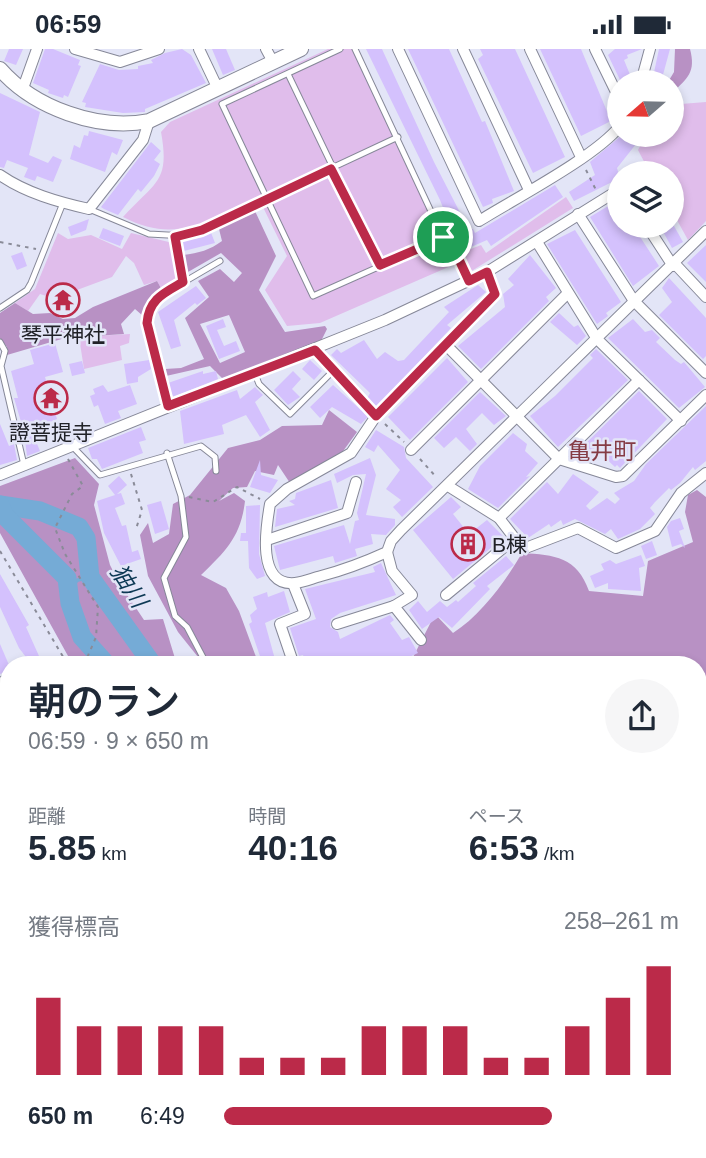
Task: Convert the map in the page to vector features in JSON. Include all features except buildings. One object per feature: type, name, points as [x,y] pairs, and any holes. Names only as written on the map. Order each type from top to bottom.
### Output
[{"type":"street","points":[[22,90],[37,49]]},
{"type":"street","points":[[75,49],[120,62],[136,54],[159,49]]},
{"type":"street","points":[[199,49],[218,89]]},
{"type":"street","points":[[0,69],[22,90],[38,100],[100,123],[121,125],[149,121],[218,89],[270,56],[301,49]]},
{"type":"street","points":[[398,49],[480,221],[607,139]]},
{"type":"street","points":[[463,49],[529,190]]},
{"type":"street","points":[[530,49],[581,157]]},
{"type":"street","points":[[595,49],[607,73]]},
{"type":"street","points":[[644,70],[650,49]]},
{"type":"street","points":[[0,174],[14,184],[63,203],[89,209],[143,140],[149,121]]},
{"type":"street","points":[[0,475],[25,468],[168,406],[315,350],[469,281],[537,242],[607,197]]},
{"type":"street","points":[[578,215],[634,301],[706,373]]},
{"type":"street","points":[[487,272],[495,294],[376,416],[351,453],[286,489],[270,504],[267,540],[269,569],[279,580],[293,584],[357,566],[387,552],[396,535],[517,420],[706,231]]},
{"type":"street","points":[[656,238],[674,265],[706,297]]},
{"type":"street","points":[[537,242],[597,339],[681,421]]},
{"type":"street","points":[[411,450],[567,294]]},
{"type":"street","points":[[446,345],[517,420],[559,459],[615,477],[623,476],[706,395]]},
{"type":"street","points":[[315,350],[346,383]]},
{"type":"street","points":[[499,518],[639,380]]},
{"type":"street","points":[[448,486],[499,518],[523,549],[578,528],[616,548],[655,531],[681,493],[706,473]]},
{"type":"street","points":[[267,540],[348,513],[356,482]]},
{"type":"street","points":[[446,595],[514,539]]},
{"type":"street","points":[[337,624],[394,606],[412,595],[392,571],[387,552]]},
{"type":"street","points":[[291,656],[280,624],[305,614],[293,584]]},
{"type":"street","points":[[394,606],[421,640]]},
{"type":"lane","points":[[340,49],[222,104],[313,296],[448,236],[469,281]]},
{"type":"lane","points":[[355,49],[443,237]]},
{"type":"lane","points":[[288,74],[331,169],[380,265]]},
{"type":"lane","points":[[89,209],[149,234],[175,237],[202,230],[269,200],[398,137]]},
{"type":"lane","points":[[0,308],[27,290],[63,203]]},
{"type":"lane","points":[[175,237],[183,282]]},
{"type":"lane","points":[[168,406],[149,337],[148,310],[155,299],[220,261]]},
{"type":"lane","points":[[0,342],[5,351],[1,366],[25,468]]},
{"type":"lane","points":[[255,374],[258,384],[290,414],[334,370]]},
{"type":"lane","points":[[69,449],[100,475],[167,453],[201,446],[215,457],[216,471]]},
{"type":"lane","points":[[167,453],[181,496],[186,537],[164,577],[175,616],[187,627],[202,656]]},
{"type":"path","points":[[581,157],[601,200]]},
{"type":"path","points":[[0,242],[44,250]]},
{"type":"path","points":[[346,383],[376,416]]},
{"type":"path","points":[[69,449],[83,486],[72,494],[55,528],[65,554],[97,607],[96,637],[87,656]]},
{"type":"path","points":[[128,466],[142,510],[136,530]]},
{"type":"path","points":[[181,496],[213,502],[237,487],[270,504]]},
{"type":"path","points":[[0,551],[63,656]]},
{"type":"shaded area","points":[[328,49],[357,49],[453,265],[320,323],[287,326],[265,290],[287,256],[259,199],[208,221],[176,229],[142,225],[123,217],[158,180],[163,161],[161,132],[170,122]]},
{"type":"shaded area","points":[[675,49],[690,49],[692,63],[686,79],[684,81],[684,70],[674,70]]},
{"type":"shaded area","points":[[706,102],[706,221],[688,240],[684,233],[684,161],[644,161],[638,150],[640,147],[684,147],[684,104]]},
{"type":"shaded area","points":[[566,197],[573,208],[470,272],[458,243],[467,242],[471,249],[481,245],[486,253]]},
{"type":"shaded area","points":[[255,211],[276,256],[259,290],[285,332],[325,326],[327,329],[321,341],[223,379],[210,366],[166,376],[165,369],[181,368],[204,359],[185,318],[209,297],[198,281],[220,269],[234,282],[242,273],[221,253],[188,272],[183,255],[204,251],[222,241],[219,229]],"holes":[[[229,315],[245,352],[220,363],[200,324]]]},
{"type":"shaded area","points":[[58,233],[68,239],[91,235],[122,249],[131,233],[173,243],[179,278],[162,290],[157,281],[144,285],[134,263],[126,256],[112,277],[77,290],[56,293],[53,298],[40,294],[28,311],[15,303],[35,289]]},
{"type":"shaded area","points":[[157,281],[162,290],[149,299],[143,316],[135,309],[121,324],[124,334],[65,338],[7,355],[7,347],[0,338],[0,313],[15,303],[33,314],[50,313],[63,319],[75,318],[93,307]]},
{"type":"shaded area","points":[[130,334],[129,343],[120,346],[122,360],[84,369],[79,337]]},
{"type":"shaded area","points":[[329,410],[357,432],[338,458],[290,483],[278,465],[274,475],[255,471],[247,487],[233,488],[219,501],[234,493],[245,501],[243,513],[231,542],[201,575],[226,588],[239,611],[256,656],[197,656],[178,632],[148,576],[140,535],[148,523],[153,543],[169,534],[173,504],[190,495],[228,448],[260,440],[282,426],[322,425]]},
{"type":"shaded area","points":[[75,458],[99,484],[94,505],[110,565],[118,581],[144,620],[163,619],[174,656],[68,656],[0,533],[0,486]]},
{"type":"shaded area","points":[[697,490],[706,497],[706,656],[414,656],[435,614],[453,633],[463,626],[492,597],[522,553],[563,560],[578,571],[589,591],[643,596],[648,561],[693,542],[685,512],[688,495]]},
{"type":"waterway","name":"㹨川","points":[[0,505],[40,511],[79,527],[86,538],[90,577],[147,656]]},
{"type":"waterway","points":[[0,505],[4,515],[67,578],[70,603],[82,637],[99,656]]},
{"type":"waterway","points":[[70,587],[78,580],[90,577]]},
{"type":"place","name":"琴平神社","points":[[63,300]]},
{"type":"place","name":"證菩提寺","points":[[51,398]]},
{"type":"place","name":"B棟","points":[[468,544]]},
{"type":"district","name":"亀井町","points":[[602,451]]},
{"type":"route","points":[[331,169],[380,265],[443,237],[448,236],[469,281],[487,272],[495,294],[376,416],[315,350],[168,406],[147,323],[148,310],[155,299],[183,282],[175,237],[202,230],[331,169]]}]
